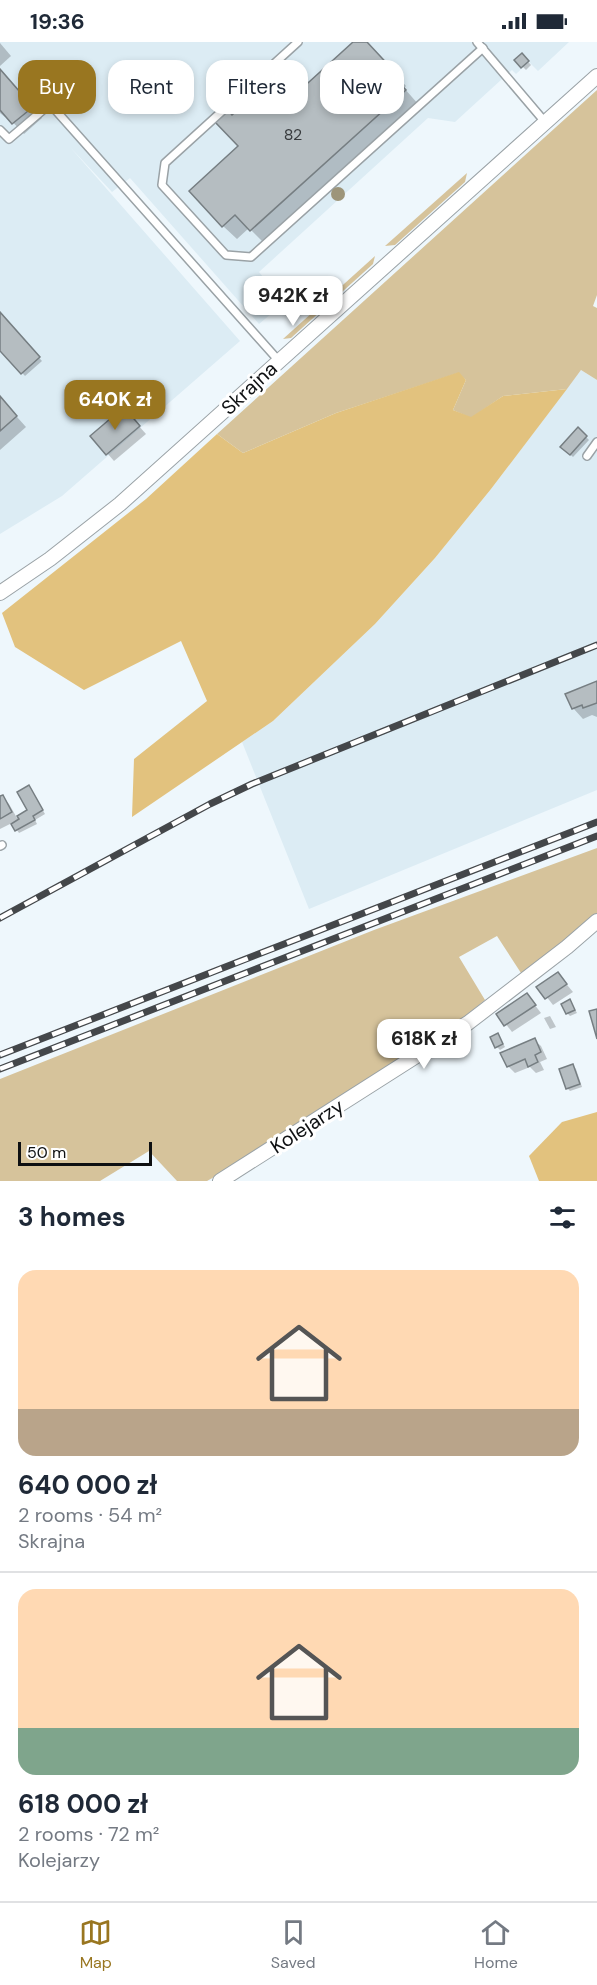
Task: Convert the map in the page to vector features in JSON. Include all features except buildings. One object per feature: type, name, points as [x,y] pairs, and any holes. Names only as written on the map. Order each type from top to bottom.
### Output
[{"type":"street","name":"Skrajna","points":[[0,593],[50,559],[120,504],[597,76]]},
{"type":"street","name":"Kolejarzy","points":[[220,1181],[468,1023],[597,921]]},
{"type":"lane","points":[[298,42],[165,164],[162,185],[226,255],[251,257],[480,45],[545,122]]},
{"type":"lane","points":[[0,130],[9,139],[50,104],[279,361]]},
{"type":"lane","points":[[587,456],[597,442]]},
{"type":"shaded area","points":[[0,42],[569,42],[538,71],[529,62],[516,74],[512,70],[455,122],[428,118],[259,272],[284,303],[259,324],[130,178],[112,192],[70,147],[240,341],[62,496],[0,534]]},
{"type":"shaded area","points":[[597,90],[597,295],[593,306],[597,308],[597,380],[581,370],[567,389],[503,396],[471,418],[453,410],[466,380],[458,373],[336,413],[243,453],[217,434]]},
{"type":"shaded area","points":[[467,173],[465,182],[395,245],[385,246]]},
{"type":"shaded area","points":[[375,256],[373,264],[291,338],[283,339]]},
{"type":"shaded area","points":[[581,370],[597,380],[597,790],[309,909],[242,742],[273,721],[375,624],[435,558],[491,489]]},
{"type":"shaded area","points":[[459,372],[466,380],[453,410],[471,417],[503,396],[567,389],[435,558],[375,624],[273,721],[132,817],[134,759],[207,701],[181,641],[84,690],[15,647],[2,613],[146,499],[217,434],[243,453],[336,413]]},
{"type":"shaded area","points":[[597,848],[597,913],[521,973],[497,936],[459,957],[485,1000],[462,1019],[257,1153],[207,1181],[177,1181],[149,1151],[100,1181],[0,1181],[0,1079],[374,930]]},
{"type":"shaded area","points":[[597,1112],[597,1181],[539,1181],[529,1156],[562,1122]]},
{"type":"railway","points":[[0,918],[210,804],[252,784],[597,645]]},
{"type":"railway","points":[[0,1055],[597,822]]},
{"type":"railway","points":[[0,1069],[597,836]]}]
